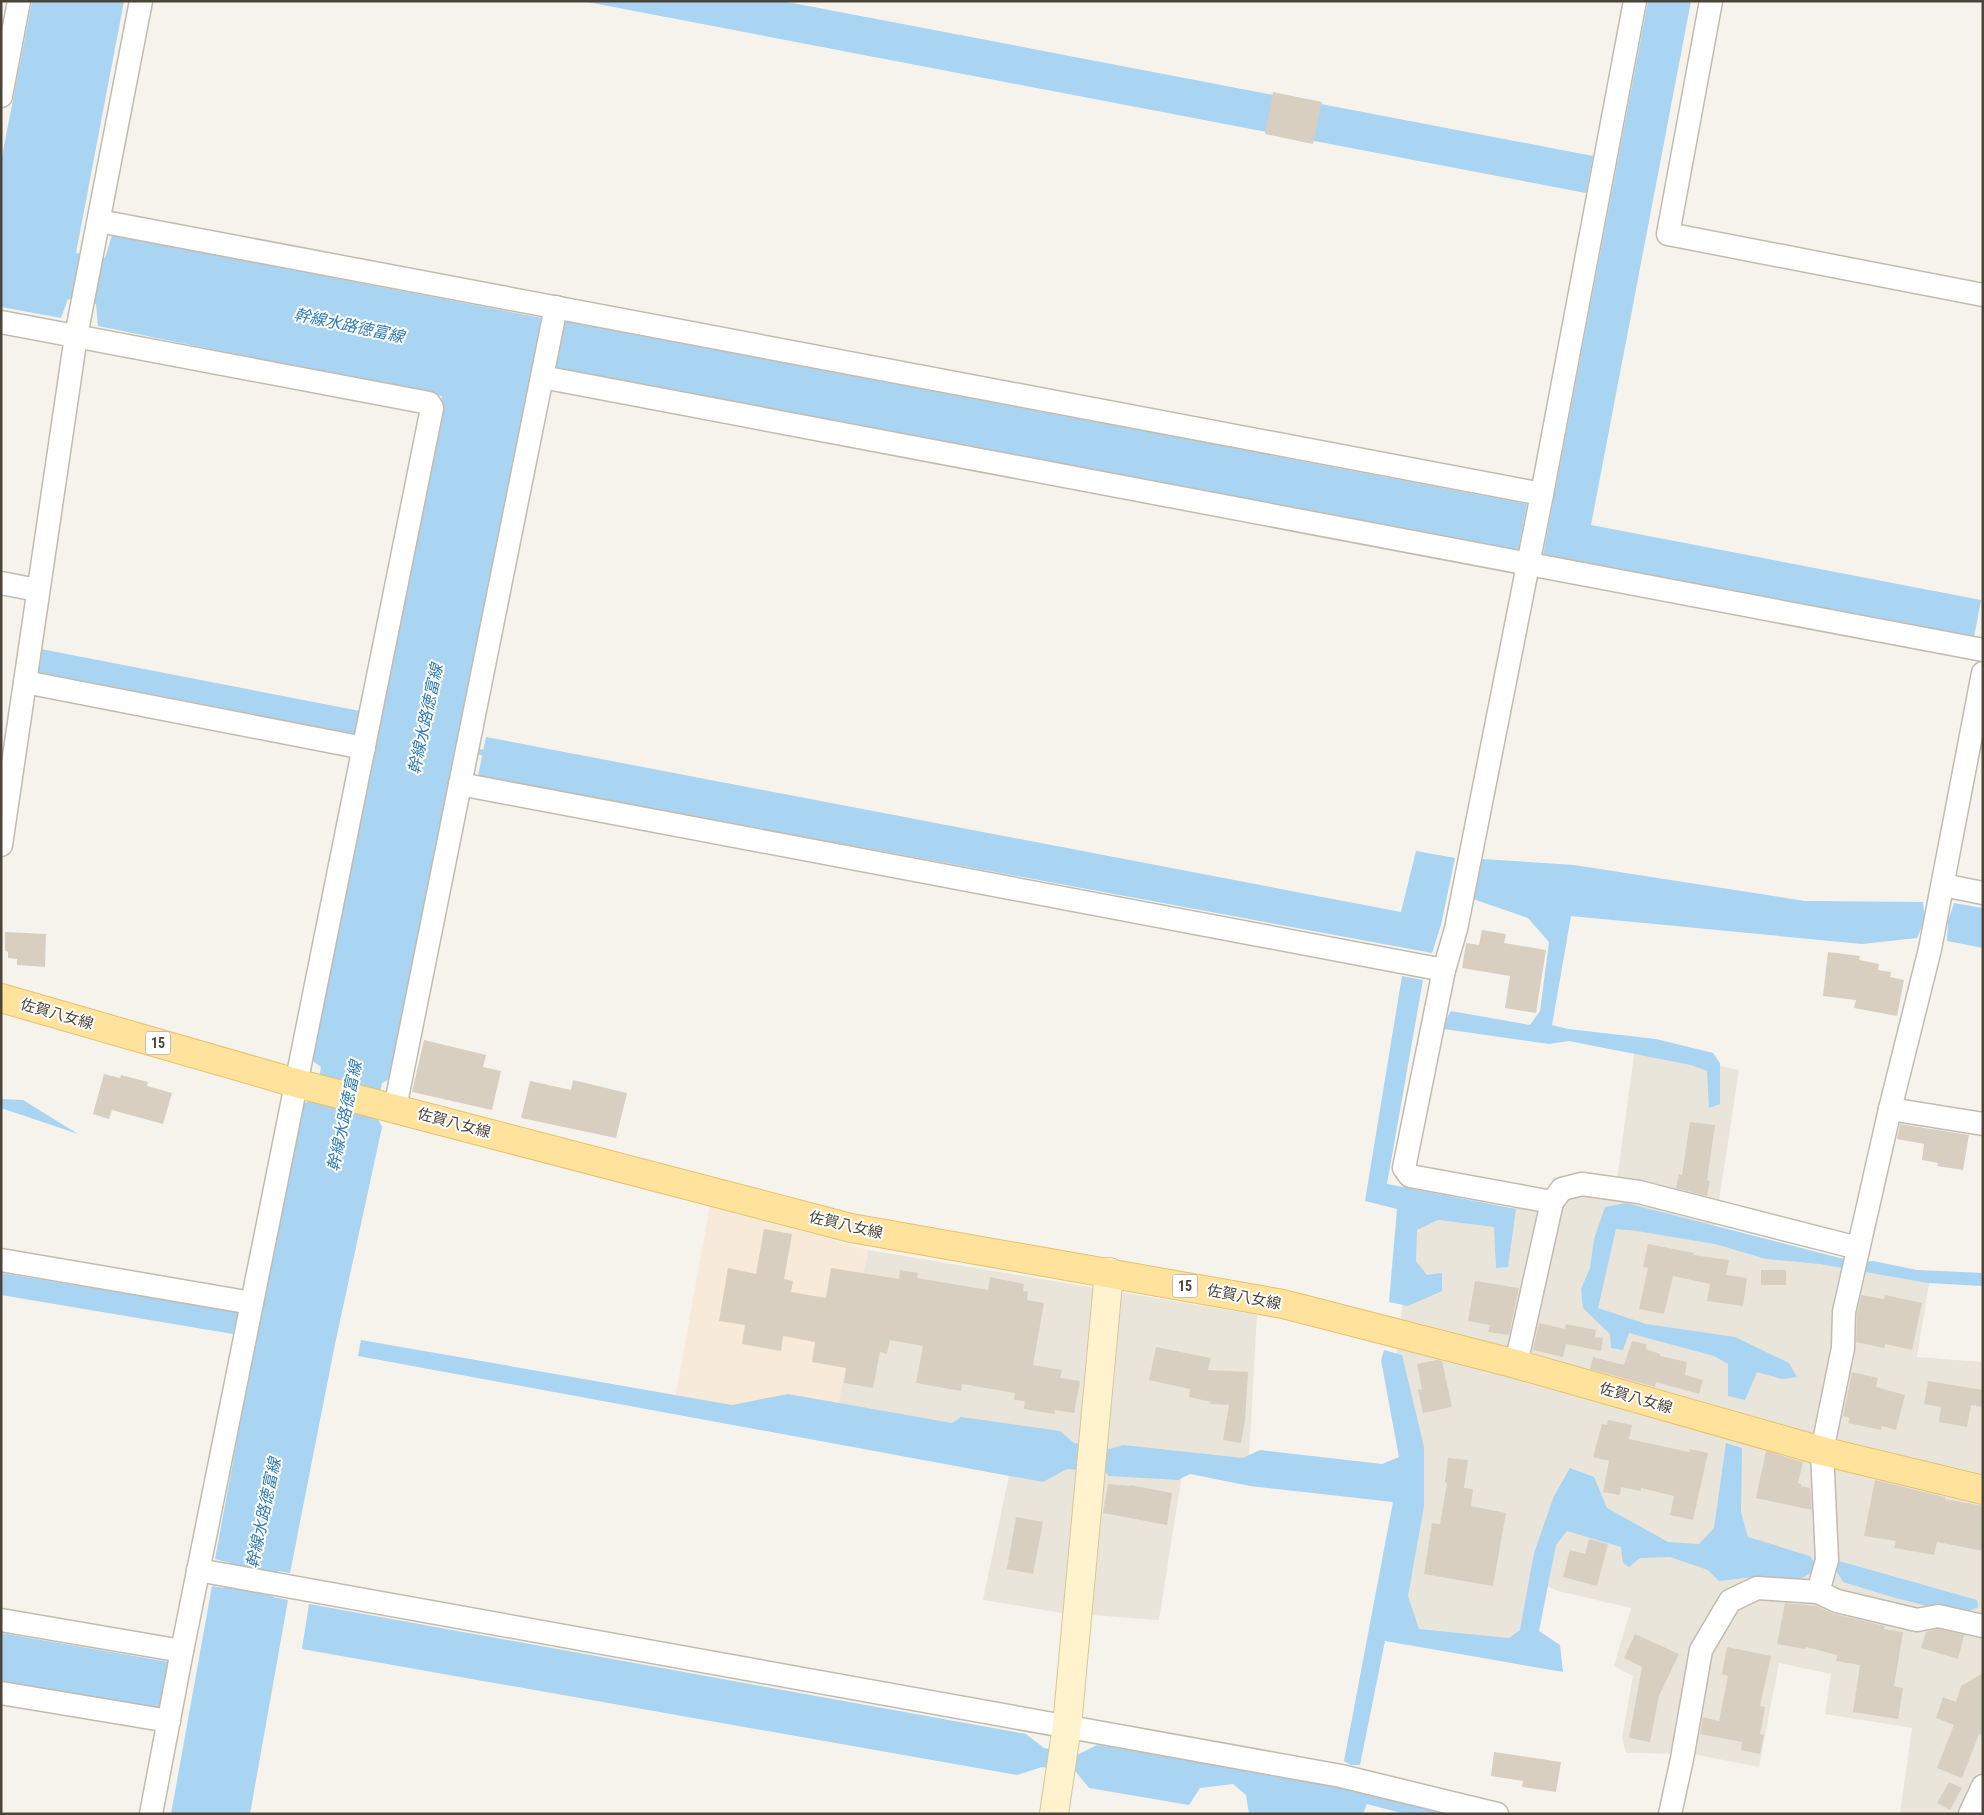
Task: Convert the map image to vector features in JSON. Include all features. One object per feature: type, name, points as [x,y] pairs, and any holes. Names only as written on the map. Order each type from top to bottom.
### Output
[{"type":"main road","name":"佐賀八女線","points":[[1,998],[305,1085]]},
{"type":"main road","name":"15","points":[[305,1085],[389,1106]]},
{"type":"main road","name":"佐賀八女線","points":[[389,1106],[851,1228],[1283,1304],[1516,1364],[1822,1451],[1983,1490]]},
{"type":"street","points":[[1,96],[19,1]]},
{"type":"street","points":[[1,845],[76,336],[140,1]]},
{"type":"street","points":[[1552,1202],[1410,1176],[1404,1168],[1444,970],[1456,929],[1535,532],[1636,1]]},
{"type":"street","points":[[1711,1],[1668,234],[1983,295]]},
{"type":"street","points":[[99,221],[1542,494]]},
{"type":"street","points":[[389,1106],[460,784],[556,307]]},
{"type":"street","points":[[1,322],[429,403],[432,408],[364,748],[305,1085],[252,1303],[206,1571],[182,1651],[151,1814]]},
{"type":"street","points":[[542,377],[1983,650]]},
{"type":"street","points":[[1,583],[38,590]]},
{"type":"street","points":[[1818,1592],[1827,1560],[1822,1451],[1843,1348],[1844,1312],[1890,1109],[1930,949],[1983,673]]},
{"type":"street","points":[[24,682],[364,748]]},
{"type":"street","points":[[460,784],[1444,970]]},
{"type":"street","points":[[1943,885],[1983,893]]},
{"type":"street","points":[[1890,1109],[1983,1124]]},
{"type":"street","points":[[1516,1364],[1552,1202],[1562,1189],[1582,1184],[1639,1192],[1856,1260]]},
{"type":"street","points":[[1,1260],[252,1303]]},
{"type":"street","points":[[1054,1814],[1066,1734],[1109,1272]]},
{"type":"street","points":[[206,1571],[1066,1734],[1340,1776],[1497,1814]]},
{"type":"street","points":[[1670,1814],[1702,1650],[1730,1601],[1757,1588],[1818,1592],[1836,1601],[1917,1620],[1938,1616],[1983,1626]]},
{"type":"street","points":[[1,1620],[182,1651]]},
{"type":"street","points":[[1,1693],[169,1721]]},
{"type":"street","points":[[1970,1814],[1983,1786]]},
{"type":"shaded area","points":[[1635,1048],[1739,1070],[1714,1233],[1930,1277],[1917,1357],[1983,1362],[1983,1773],[1974,1788],[1963,1814],[1900,1814],[1912,1728],[1825,1714],[1831,1674],[1779,1663],[1759,1767],[1693,1754],[1626,1753],[1622,1737],[1633,1676],[1614,1666],[1631,1608],[1558,1591],[1537,1582],[1523,1653],[1376,1630],[1404,1491],[1395,1365],[1414,1210],[1508,1223],[1519,1189],[1547,1194],[1553,1177],[1617,1180]]},
{"type":"shaded area","points":[[710,1205],[868,1250],[833,1431],[674,1405]]},
{"type":"shaded area","points":[[868,1250],[1257,1315],[1248,1473],[1183,1468],[1159,1620],[1063,1613],[983,1600],[1012,1461],[833,1431]]},
{"type":"water","name":"幹線水路徳富線","points":[[32,1],[124,1],[76,253],[105,258],[112,235],[542,318],[390,1079],[382,1083],[376,1115],[382,1127],[335,1344],[290,1573],[278,1571],[273,1597],[288,1600],[250,1814],[171,1814],[212,1586],[224,1588],[230,1563],[215,1559],[299,1105],[315,1099],[321,1067],[310,1059],[442,396],[98,326],[96,304],[68,299],[61,318],[1,307],[1,162]]},
{"type":"water","points":[[582,1],[782,1],[1593,156],[1586,193]]},
{"type":"water","points":[[1648,1],[1691,1],[1591,525],[1981,600],[1974,637],[1543,555]]},
{"type":"water","points":[[564,321],[1527,504],[1518,552],[555,368]]},
{"type":"water","points":[[41,649],[360,711],[356,734],[37,672]]},
{"type":"water","points":[[486,737],[1401,912],[1416,851],[1455,858],[1441,925],[1432,953],[478,776]]},
{"type":"water","points":[[1482,859],[1574,865],[1805,901],[1923,902],[1925,920],[1917,938],[1862,944],[1571,916],[1552,1025],[1568,1029],[1656,1039],[1713,1053],[1720,1063],[1720,1104],[1709,1108],[1707,1071],[1691,1065],[1569,1041],[1549,1044],[1444,1029],[1446,1019],[1451,1011],[1530,1025],[1540,1011],[1549,942],[1528,918],[1473,899]]},
{"type":"water","points":[[1954,903],[1983,908],[1983,948],[1947,941],[1948,921]]},
{"type":"water","points":[[1402,976],[1423,980],[1387,1184],[1516,1209],[1508,1267],[1496,1268],[1494,1227],[1438,1220],[1417,1230],[1416,1261],[1427,1275],[1442,1273],[1442,1291],[1408,1306],[1389,1302],[1397,1209],[1365,1201]]},
{"type":"water","points":[[1,1099],[23,1100],[78,1134],[1,1108]]},
{"type":"water","points":[[1626,1203],[1855,1263],[1873,1261],[1917,1270],[1983,1273],[1983,1286],[1928,1283],[1820,1264],[1766,1259],[1715,1244],[1616,1229],[1598,1308],[1646,1324],[1735,1337],[1789,1363],[1797,1377],[1782,1379],[1757,1372],[1745,1400],[1728,1396],[1728,1364],[1714,1356],[1629,1333],[1623,1350],[1611,1348],[1610,1334],[1583,1308],[1581,1289],[1590,1268],[1594,1239],[1605,1207]]},
{"type":"water","points":[[1,1273],[238,1312],[233,1334],[1,1295]]},
{"type":"water","points":[[361,1340],[732,1405],[788,1394],[952,1423],[961,1417],[1060,1431],[1074,1443],[1110,1449],[1123,1445],[1243,1458],[1260,1450],[1382,1464],[1399,1457],[1381,1360],[1384,1350],[1402,1355],[1424,1447],[1424,1506],[1408,1596],[1419,1629],[1509,1638],[1520,1630],[1534,1553],[1554,1496],[1570,1468],[1594,1477],[1607,1508],[1668,1542],[1699,1544],[1714,1528],[1726,1443],[1742,1448],[1741,1512],[1748,1537],[1810,1556],[1816,1565],[1811,1572],[1798,1579],[1754,1577],[1719,1581],[1708,1570],[1670,1557],[1640,1558],[1629,1567],[1623,1563],[1621,1547],[1567,1531],[1556,1545],[1539,1631],[1560,1645],[1563,1672],[1385,1641],[1360,1765],[1351,1765],[1344,1761],[1393,1502],[1250,1486],[1190,1474],[1178,1480],[1109,1476],[1105,1472],[1067,1469],[1043,1482],[358,1356]]},
{"type":"water","points":[[1839,1561],[1977,1600],[1978,1607],[1968,1610],[1952,1610],[1934,1607],[1843,1582],[1836,1570]]},
{"type":"water","points":[[309,1604],[1026,1734],[1044,1748],[1079,1754],[1097,1745],[1346,1787],[1463,1814],[1405,1814],[1367,1804],[1363,1814],[1249,1814],[1246,1795],[1233,1784],[1200,1788],[1189,1805],[1089,1788],[1076,1772],[1042,1767],[1017,1775],[302,1649]]},
{"type":"water","points":[[1,1633],[169,1662],[161,1712],[1,1685]]},
{"type":"building","points":[[1273,92],[1322,102],[1313,144],[1265,134]]},
{"type":"building","points":[[1482,930],[1506,934],[1504,943],[1546,950],[1536,1013],[1505,1008],[1510,976],[1462,968],[1466,943],[1479,945]]},
{"type":"building","points":[[5,932],[46,934],[45,967],[17,965],[17,959],[8,958],[8,952],[5,951]]},
{"type":"building","points":[[1828,952],[1860,956],[1859,960],[1879,964],[1878,970],[1891,972],[1890,977],[1904,980],[1897,1016],[1854,1008],[1856,1000],[1823,996]]},
{"type":"building","points":[[424,1040],[486,1055],[483,1067],[501,1071],[492,1110],[412,1092]]},
{"type":"building","points":[[104,1074],[120,1078],[121,1075],[148,1082],[147,1086],[172,1093],[163,1124],[112,1110],[109,1119],[93,1114]]},
{"type":"building","points":[[573,1080],[627,1093],[616,1138],[521,1118],[530,1081],[571,1090]]},
{"type":"building","points":[[1690,1122],[1715,1125],[1707,1180],[1710,1181],[1707,1196],[1676,1188],[1679,1174],[1682,1175]]},
{"type":"building","points":[[1900,1124],[1969,1135],[1963,1170],[1937,1166],[1938,1163],[1922,1160],[1924,1144],[1897,1139]]},
{"type":"building","points":[[764,1229],[792,1234],[784,1279],[793,1281],[791,1292],[826,1298],[831,1268],[899,1279],[900,1270],[918,1273],[917,1278],[988,1290],[990,1277],[1024,1284],[1023,1291],[1028,1292],[1027,1300],[1044,1303],[1033,1365],[1062,1370],[1060,1378],[1080,1381],[1074,1413],[1055,1410],[1054,1414],[1024,1409],[1025,1401],[1014,1400],[1015,1393],[962,1384],[961,1391],[916,1383],[923,1346],[890,1340],[887,1354],[880,1352],[873,1388],[844,1383],[846,1368],[812,1362],[815,1342],[783,1336],[781,1351],[742,1344],[745,1325],[719,1321],[728,1268],[756,1274]]},
{"type":"building","points":[[1648,1244],[1694,1253],[1693,1255],[1729,1260],[1726,1275],[1747,1278],[1743,1306],[1707,1301],[1710,1284],[1673,1276],[1664,1314],[1639,1309],[1648,1268],[1643,1267]]},
{"type":"building","points":[[1761,1270],[1786,1270],[1786,1285],[1761,1285]]},
{"type":"building","points":[[1475,1281],[1519,1288],[1509,1335],[1488,1332],[1490,1325],[1468,1321]]},
{"type":"building","points":[[1861,1295],[1884,1299],[1885,1295],[1922,1303],[1912,1350],[1885,1344],[1884,1348],[1856,1342],[1857,1314]]},
{"type":"building","points":[[1539,1323],[1565,1329],[1566,1324],[1596,1330],[1595,1337],[1603,1338],[1601,1351],[1566,1344],[1563,1357],[1533,1350]]},
{"type":"building","points":[[1632,1341],[1646,1344],[1646,1349],[1660,1354],[1660,1356],[1687,1362],[1685,1375],[1703,1380],[1699,1394],[1656,1382],[1655,1387],[1590,1369],[1593,1357],[1624,1365]]},
{"type":"building","points":[[1156,1347],[1211,1358],[1208,1370],[1248,1372],[1245,1420],[1241,1443],[1223,1440],[1229,1405],[1210,1404],[1211,1402],[1189,1397],[1190,1389],[1149,1380]]},
{"type":"building","points":[[1437,1360],[1442,1361],[1452,1407],[1423,1413],[1418,1390],[1422,1389],[1417,1364]]},
{"type":"building","points":[[1852,1372],[1878,1378],[1876,1387],[1905,1395],[1896,1430],[1882,1426],[1881,1430],[1848,1423],[1850,1418],[1843,1416]]},
{"type":"building","points":[[1928,1381],[1983,1390],[1983,1407],[1971,1405],[1967,1427],[1939,1422],[1941,1407],[1924,1404]]},
{"type":"building","points":[[1608,1420],[1632,1425],[1629,1439],[1689,1452],[1690,1449],[1708,1453],[1693,1520],[1670,1515],[1674,1496],[1641,1488],[1641,1491],[1621,1487],[1620,1495],[1603,1492],[1609,1461],[1593,1457],[1602,1424],[1607,1425]]},
{"type":"building","points":[[1766,1451],[1803,1462],[1798,1483],[1801,1486],[1810,1488],[1812,1510],[1756,1498]]},
{"type":"building","points":[[1448,1458],[1468,1460],[1464,1488],[1473,1489],[1471,1506],[1506,1513],[1493,1586],[1424,1574],[1432,1523],[1440,1524],[1447,1483],[1445,1482]]},
{"type":"building","points":[[1875,1480],[1945,1497],[1945,1499],[1983,1506],[1983,1551],[1937,1542],[1934,1555],[1894,1548],[1896,1541],[1864,1536]]},
{"type":"building","points":[[1108,1484],[1130,1485],[1172,1493],[1167,1525],[1103,1513]]},
{"type":"building","points":[[1016,1517],[1043,1522],[1033,1574],[1007,1569]]},
{"type":"building","points":[[1589,1539],[1608,1544],[1597,1586],[1563,1577],[1570,1550],[1585,1554]]},
{"type":"building","points":[[1785,1603],[1817,1606],[1834,1614],[1885,1626],[1884,1629],[1903,1632],[1894,1686],[1903,1688],[1898,1719],[1853,1712],[1860,1665],[1836,1661],[1837,1655],[1806,1647],[1805,1649],[1777,1644]]},
{"type":"building","points":[[1938,1629],[1964,1635],[1958,1659],[1921,1648],[1926,1632]]},
{"type":"building","points":[[1635,1634],[1679,1654],[1659,1696],[1650,1742],[1629,1738],[1642,1667],[1624,1658]]},
{"type":"building","points":[[1727,1647],[1771,1656],[1760,1706],[1765,1707],[1760,1734],[1764,1735],[1760,1754],[1741,1750],[1742,1742],[1700,1734],[1703,1717],[1719,1721],[1728,1676],[1722,1674]]},
{"type":"building","points":[[1983,1673],[1983,1735],[1979,1734],[1962,1778],[1937,1768],[1954,1725],[1936,1718],[1943,1697],[1956,1702],[1961,1686]]},
{"type":"building","points":[[1494,1752],[1561,1762],[1556,1792],[1522,1787],[1523,1781],[1491,1776]]},
{"type":"building","points":[[1949,1782],[1962,1788],[1950,1810],[1937,1803]]},
{"type":"waterway","points":[[480,752],[491,754]]}]
